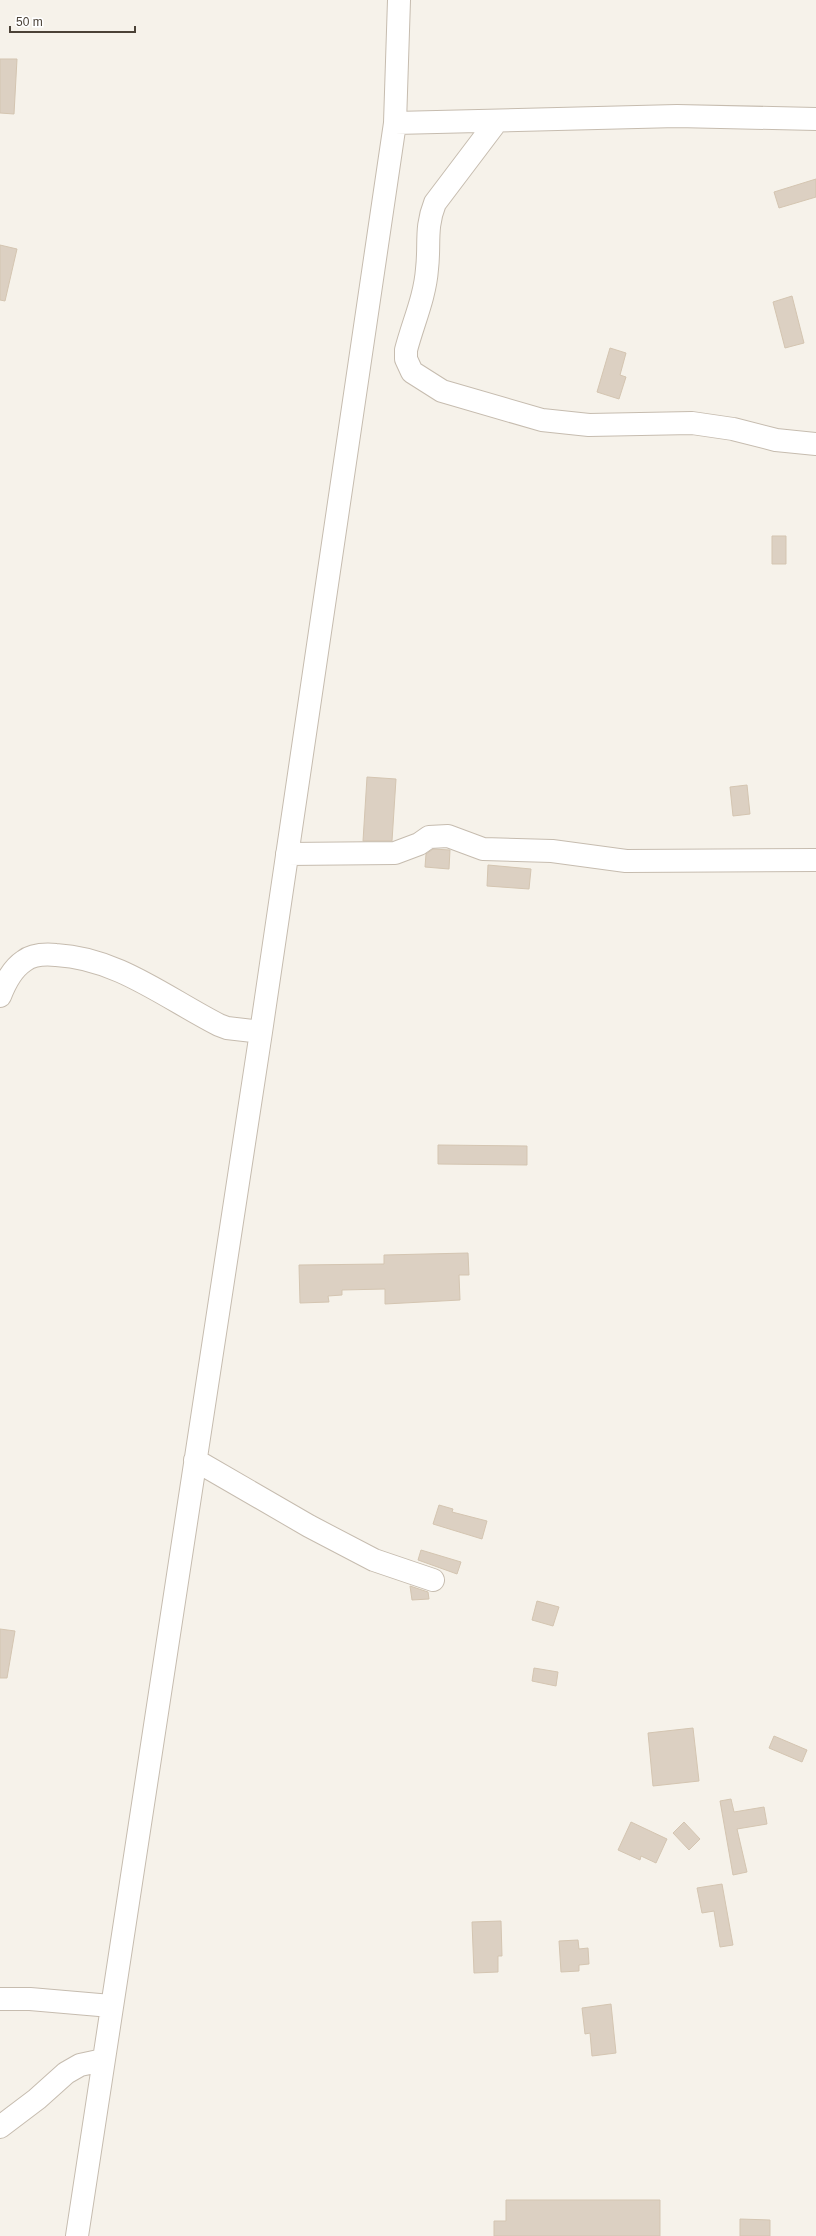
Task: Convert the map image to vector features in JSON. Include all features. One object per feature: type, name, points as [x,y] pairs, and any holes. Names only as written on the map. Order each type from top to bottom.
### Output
[{"type":"street","points":[[77,2236],[261,1032],[395,123],[399,0]]},
{"type":"street","points":[[395,123],[677,116],[816,119]]},
{"type":"street","points":[[496,121],[435,203],[432,210],[427,236],[428,270],[406,350],[406,359],[412,372],[442,391],[542,420],[589,425],[692,423],[733,429],[776,440],[816,444]]},
{"type":"street","points":[[287,854],[395,853],[419,844],[429,837],[448,836],[483,849],[552,851],[626,861],[816,860]]},
{"type":"street","points":[[0,996],[6,982],[24,960],[46,954],[72,955],[91,959],[122,971],[219,1025],[227,1028],[261,1032]]},
{"type":"street","points":[[195,1460],[362,1554],[374,1560],[433,1580]]},
{"type":"street","points":[[0,1999],[30,1999],[111,2006]]},
{"type":"street","points":[[0,2127],[37,2099],[66,2073],[80,2065],[103,2060]]},
{"type":"building","points":[[0,59],[17,59],[14,114],[0,113]]},
{"type":"building","points":[[816,179],[816,197],[779,208],[774,192]]},
{"type":"building","points":[[0,245],[17,249],[5,301],[0,300]]},
{"type":"building","points":[[792,296],[804,343],[785,348],[773,302]]},
{"type":"building","points":[[610,348],[626,353],[620,375],[626,377],[619,399],[597,392]]},
{"type":"building","points":[[772,536],[786,536],[786,564],[772,564]]},
{"type":"building","points":[[367,777],[396,779],[392,841],[363,841]]},
{"type":"building","points":[[747,785],[750,814],[733,816],[730,787]]},
{"type":"building","points":[[433,849],[450,850],[449,869],[425,867],[426,854]]},
{"type":"building","points":[[488,865],[531,869],[529,889],[487,886]]},
{"type":"building","points":[[438,1145],[527,1146],[527,1165],[438,1164]]},
{"type":"building","points":[[468,1253],[469,1275],[459,1275],[460,1300],[385,1304],[385,1289],[342,1290],[342,1295],[328,1296],[329,1302],[300,1303],[299,1265],[384,1264],[384,1255]]},
{"type":"building","points":[[439,1505],[453,1509],[452,1512],[487,1521],[482,1539],[433,1524]]},
{"type":"building","points":[[421,1550],[461,1562],[457,1574],[418,1560]]},
{"type":"building","points":[[410,1586],[428,1592],[429,1599],[412,1600]]},
{"type":"building","points":[[537,1601],[559,1607],[553,1626],[532,1620]]},
{"type":"building","points":[[0,1629],[15,1631],[7,1678],[0,1678]]},
{"type":"building","points":[[534,1668],[558,1672],[556,1686],[532,1681]]},
{"type":"building","points":[[693,1728],[699,1781],[653,1786],[648,1733]]},
{"type":"building","points":[[774,1736],[807,1750],[802,1762],[769,1748]]},
{"type":"building","points":[[731,1799],[734,1812],[764,1807],[767,1824],[737,1829],[747,1872],[733,1875],[720,1801]]},
{"type":"building","points":[[631,1822],[667,1839],[656,1863],[641,1856],[640,1860],[618,1850]]},
{"type":"building","points":[[684,1822],[700,1839],[689,1850],[673,1833]]},
{"type":"building","points":[[722,1884],[733,1945],[720,1947],[714,1911],[702,1913],[697,1888]]},
{"type":"building","points":[[501,1921],[502,1956],[498,1956],[498,1972],[474,1973],[472,1922]]},
{"type":"building","points":[[578,1940],[579,1949],[588,1948],[589,1964],[579,1965],[579,1971],[561,1972],[559,1941]]},
{"type":"building","points":[[611,2004],[616,2053],[592,2056],[590,2033],[585,2034],[582,2008]]},
{"type":"building","points":[[506,2200],[660,2200],[660,2236],[494,2236],[494,2221],[506,2221]]},
{"type":"building","points":[[740,2219],[770,2220],[770,2236],[740,2236]]}]
